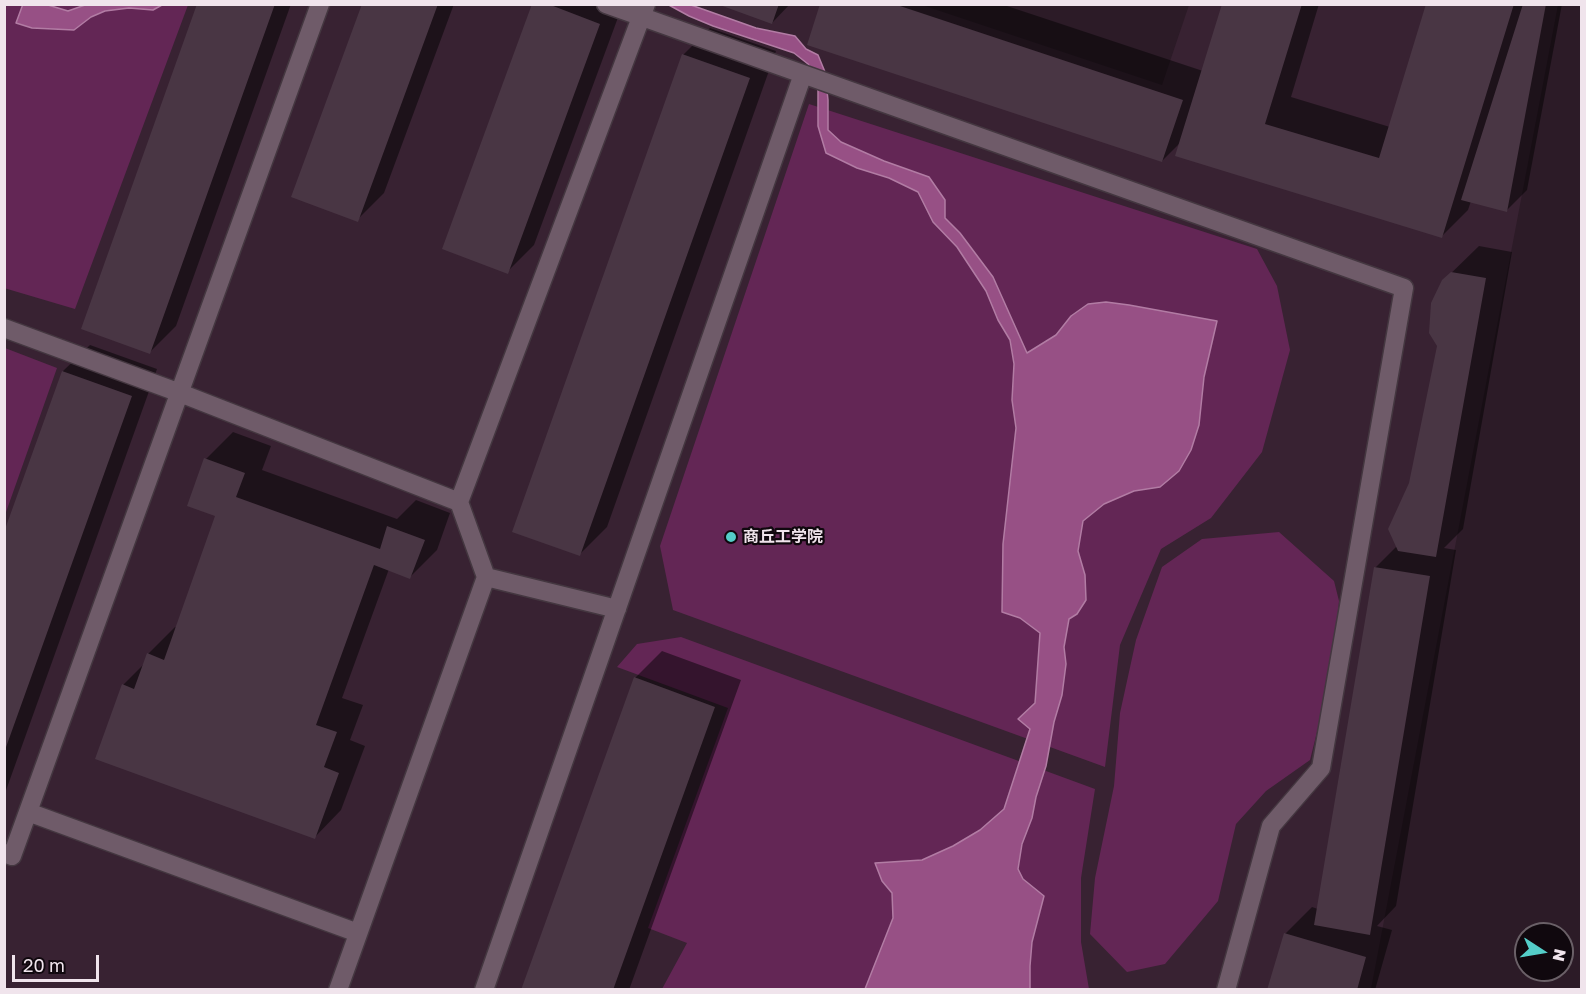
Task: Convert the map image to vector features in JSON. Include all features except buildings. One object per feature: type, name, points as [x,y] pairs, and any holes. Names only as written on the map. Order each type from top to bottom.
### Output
[{"type":"lane","points":[[4,854],[12,856],[320,4]]},
{"type":"lane","points":[[606,4],[644,10],[803,74],[1404,288],[1321,768],[1271,826],[1226,990]]},
{"type":"lane","points":[[338,990],[486,577],[459,502],[644,10]]},
{"type":"lane","points":[[484,990],[803,74]]},
{"type":"lane","points":[[4,328],[180,393],[459,502]]},
{"type":"lane","points":[[486,577],[617,609]]},
{"type":"lane","points":[[28,812],[358,933]]},
{"type":"shaded area","points":[[23,4],[48,5],[68,11],[85,5],[162,5],[153,10],[129,8],[105,11],[91,17],[74,30],[32,28],[16,23]]},
{"type":"shaded area","points":[[667,4],[691,5],[756,28],[795,36],[806,49],[818,55],[825,72],[828,130],[841,142],[929,177],[945,200],[945,218],[960,233],[993,277],[1027,353],[1056,335],[1071,316],[1088,304],[1106,302],[1129,305],[1217,321],[1204,377],[1199,425],[1191,450],[1179,471],[1160,487],[1134,491],[1104,504],[1083,521],[1078,551],[1085,575],[1086,600],[1077,614],[1069,619],[1064,647],[1066,664],[1062,695],[1054,722],[1046,766],[1032,818],[1022,844],[1018,869],[1023,879],[1044,896],[1032,942],[1030,989],[865,989],[893,918],[892,893],[882,881],[875,863],[922,860],[953,846],[980,830],[1004,809],[1030,729],[1018,719],[1035,703],[1040,633],[1020,618],[1002,612],[1003,544],[1016,428],[1012,400],[1014,364],[1010,340],[998,320],[986,291],[957,247],[933,222],[918,192],[826,153],[818,126],[818,91],[815,76],[808,64],[794,53],[713,26]]},
{"type":"shaded area","name":"商丘工学院","points":[[5,5],[922,5],[1162,85],[1189,5],[1558,5],[1371,989],[5,990]]},
{"type":"shaded area","points":[[6,5],[188,5],[75,309],[4,288],[4,10]]},
{"type":"shaded area","points":[[809,104],[1257,249],[1277,286],[1290,350],[1262,452],[1211,518],[1161,549],[1120,645],[1105,767],[673,610],[660,546]]},
{"type":"shaded area","points":[[5,348],[57,368],[5,515]]},
{"type":"shaded area","points":[[1279,532],[1334,581],[1339,601],[1337,630],[1327,692],[1310,760],[1266,791],[1236,824],[1218,901],[1165,964],[1127,972],[1090,934],[1095,878],[1114,786],[1120,713],[1136,640],[1162,567],[1202,539]]},
{"type":"shaded area","points":[[681,637],[1095,789],[1081,878],[1081,942],[1089,989],[662,989],[687,943],[648,928],[728,708],[617,667],[637,644]]},
{"type":"place","name":"商丘工学院","points":[[731,537]]}]
